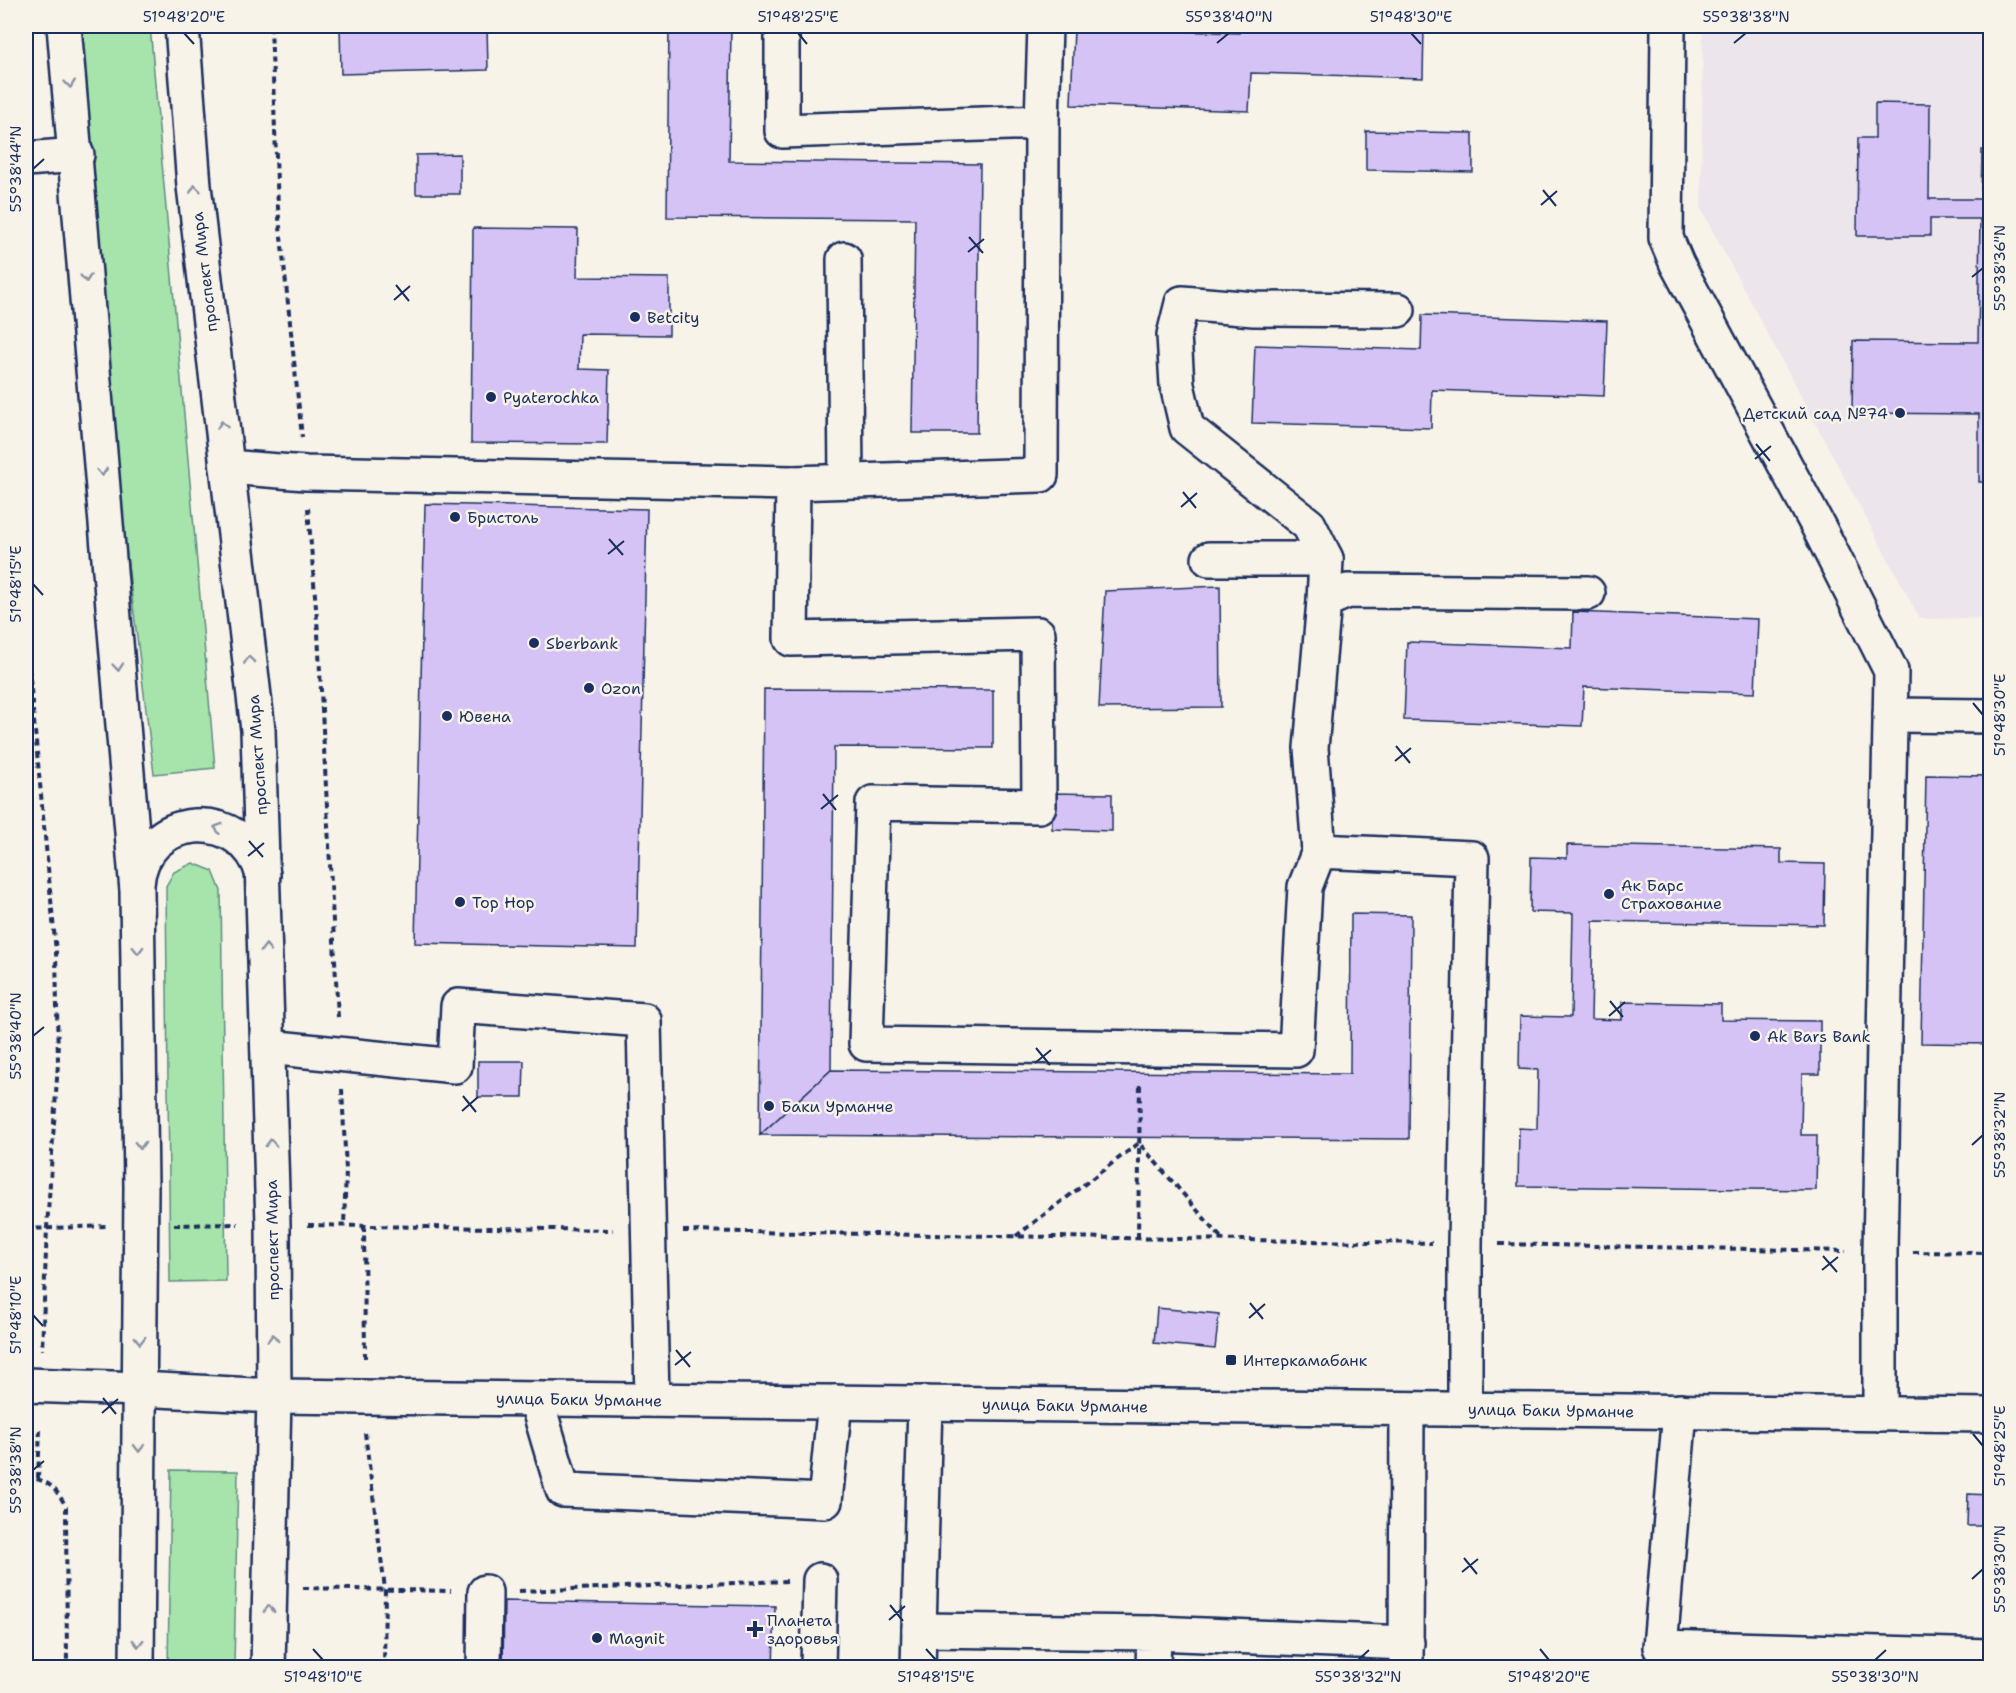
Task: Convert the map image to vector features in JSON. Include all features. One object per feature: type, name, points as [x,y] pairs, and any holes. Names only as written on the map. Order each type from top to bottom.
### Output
[{"type":"main road","points":[[64,26],[137,891],[141,1225],[137,1668]]},
{"type":"main road","name":"проспект Мира","points":[[182,26],[194,186],[258,730],[273,1224],[274,1396],[268,1668]]},
{"type":"main road","points":[[782,26],[782,131],[1042,122]]},
{"type":"main road","points":[[226,467],[306,473],[793,483],[1041,475],[1042,122],[1045,26]]},
{"type":"main road","points":[[1668,26],[1666,238],[1891,671],[1880,1252],[1880,1414]]},
{"type":"main road","points":[[26,159],[76,155]]},
{"type":"main road","points":[[844,259],[846,481]]},
{"type":"main road","points":[[793,483],[791,639],[1038,634],[1039,806],[873,803],[866,1044],[1296,1050],[1305,887],[1319,851],[1311,748],[1326,559],[1310,525],[1187,428],[1177,385],[1174,335],[1182,303],[1254,309],[1398,310]]},
{"type":"main road","points":[[1209,559],[1326,559]]},
{"type":"main road","points":[[1324,601],[1348,591],[1588,593]]},
{"type":"main road","points":[[1890,715],[1990,716]]},
{"type":"main road","points":[[137,891],[141,867],[154,846],[174,831],[198,825],[222,829],[244,841],[258,862],[264,886]]},
{"type":"main road","points":[[1319,851],[1472,858],[1465,1244],[1465,1409]]},
{"type":"main road","points":[[268,1047],[455,1066],[458,1006],[644,1020],[652,1400]]},
{"type":"main road","name":"улица Баки Урманче","points":[[26,1385],[274,1396],[1990,1415]]},
{"type":"main road","points":[[536,1399],[563,1490],[825,1501],[835,1402]]},
{"type":"main road","points":[[918,1668],[925,1403]]},
{"type":"main road","points":[[919,1630],[1154,1633],[1407,1655],[1407,1409]]},
{"type":"main road","points":[[1680,1412],[1660,1657],[1990,1656]]},
{"type":"main road","points":[[818,1668],[820,1580]]},
{"type":"main road","points":[[484,1668],[485,1592]]},
{"type":"main road","points":[[1153,1668],[1154,1633]]},
{"type":"path","points":[[271,26],[278,208],[306,473],[318,633],[346,1170],[344,1225]]},
{"type":"path","points":[[26,637],[56,952],[58,1063],[47,1228],[42,1351]]},
{"type":"path","points":[[1138,1238],[1140,1048]]},
{"type":"path","points":[[1015,1236],[1139,1143]]},
{"type":"path","points":[[1139,1143],[1223,1240]]},
{"type":"path","points":[[26,1229],[273,1224],[1990,1253]]},
{"type":"path","points":[[364,1226],[366,1446],[385,1589],[384,1668]]},
{"type":"path","points":[[38,1478],[40,1429]]},
{"type":"path","points":[[26,1478],[38,1478],[57,1490],[66,1507],[67,1668]]},
{"type":"path","points":[[269,1587],[485,1592],[820,1580]]},
{"type":"shaded area","name":"Детский сад №74","points":[[1703,26],[1990,26],[1990,618],[1920,619],[1701,209]]},
{"type":"green space","points":[[67,26],[150,26],[215,768],[154,774],[77,155]]},
{"type":"green space","points":[[193,863],[213,871],[221,891],[226,1281],[170,1282],[166,886],[174,872]]},
{"type":"green space","points":[[171,1470],[238,1471],[234,1667],[168,1667]]},
{"type":"building","points":[[340,26],[487,26],[488,70],[341,74]]},
{"type":"building","points":[[669,26],[731,26],[729,161],[980,164],[977,433],[912,433],[915,219],[667,217]]},
{"type":"building","points":[[1239,26],[1424,26],[1423,78],[1251,73],[1249,111],[1071,105],[1074,28],[1239,33]]},
{"type":"building","points":[[1875,103],[1930,104],[1929,199],[1981,199],[1982,150],[1990,150],[1990,482],[1979,482],[1979,414],[1852,413],[1853,341],[1978,342],[1980,219],[1930,219],[1930,236],[1857,236],[1858,138],[1875,138]]},
{"type":"building","points":[[1366,131],[1473,133],[1473,172],[1366,170]]},
{"type":"building","points":[[460,154],[460,194],[416,194],[416,155]]},
{"type":"building","points":[[473,228],[578,229],[577,277],[669,278],[669,335],[580,334],[579,369],[609,370],[607,444],[471,443]]},
{"type":"building","points":[[1422,315],[1607,321],[1604,396],[1432,390],[1431,428],[1252,423],[1255,345],[1421,350]]},
{"type":"building","points":[[425,504],[647,509],[637,948],[415,943]]},
{"type":"building","points":[[1220,586],[1221,707],[1099,708],[1105,591]]},
{"type":"building","points":[[1573,612],[1758,619],[1755,693],[1584,687],[1582,726],[1404,720],[1407,642],[1572,648]]},
{"type":"building","points":[[764,689],[993,690],[993,748],[834,747],[831,1070],[760,1135]]},
{"type":"building","points":[[1926,775],[1990,776],[1987,987],[1990,987],[1990,1044],[1921,1043]]},
{"type":"building","points":[[1052,793],[1112,794],[1112,831],[1052,829]]},
{"type":"building","points":[[1567,845],[1781,849],[1781,863],[1825,864],[1824,925],[1593,921],[1591,1019],[1622,1020],[1622,1002],[1721,1004],[1721,1020],[1820,1021],[1820,1074],[1802,1074],[1801,1135],[1817,1135],[1816,1190],[1518,1186],[1519,1128],[1537,1129],[1538,1070],[1519,1069],[1520,1016],[1571,1017],[1573,913],[1530,912],[1531,857],[1567,858]]},
{"type":"building","points":[[1351,914],[1411,915],[1409,1139],[760,1135],[831,1070],[1350,1074]]},
{"type":"building","points":[[478,1061],[524,1061],[523,1097],[478,1097]]},
{"type":"building","points":[[1157,1308],[1219,1314],[1215,1349],[1154,1343]]},
{"type":"building","points":[[1968,1494],[1990,1495],[1990,1526],[1967,1526]]},
{"type":"building","points":[[504,1601],[775,1606],[773,1668],[503,1668]]},
{"type":"place","name":"Betcity","points":[[635,317]]},
{"type":"place","name":"Pyaterochka","points":[[491,397]]},
{"type":"place","name":"Детский сад №74","points":[[1900,413]]},
{"type":"place","name":"Бристоль","points":[[455,517]]},
{"type":"place","name":"Sberbank","points":[[534,643]]},
{"type":"place","name":"Ozon","points":[[589,688]]},
{"type":"place","name":"Ювена","points":[[447,716]]},
{"type":"place","name":"Ак Барс Страхование","points":[[1609,894]]},
{"type":"place","name":"Top Hop","points":[[460,902]]},
{"type":"place","name":"Ak Bars Bank","points":[[1755,1036]]},
{"type":"place","name":"Баки Урманче","points":[[769,1106]]},
{"type":"place","name":"Интеркамабанк","points":[[1231,1360]]},
{"type":"place","name":"Планета здоровья","points":[[755,1629]]},
{"type":"place","name":"Magnit","points":[[597,1638]]}]
